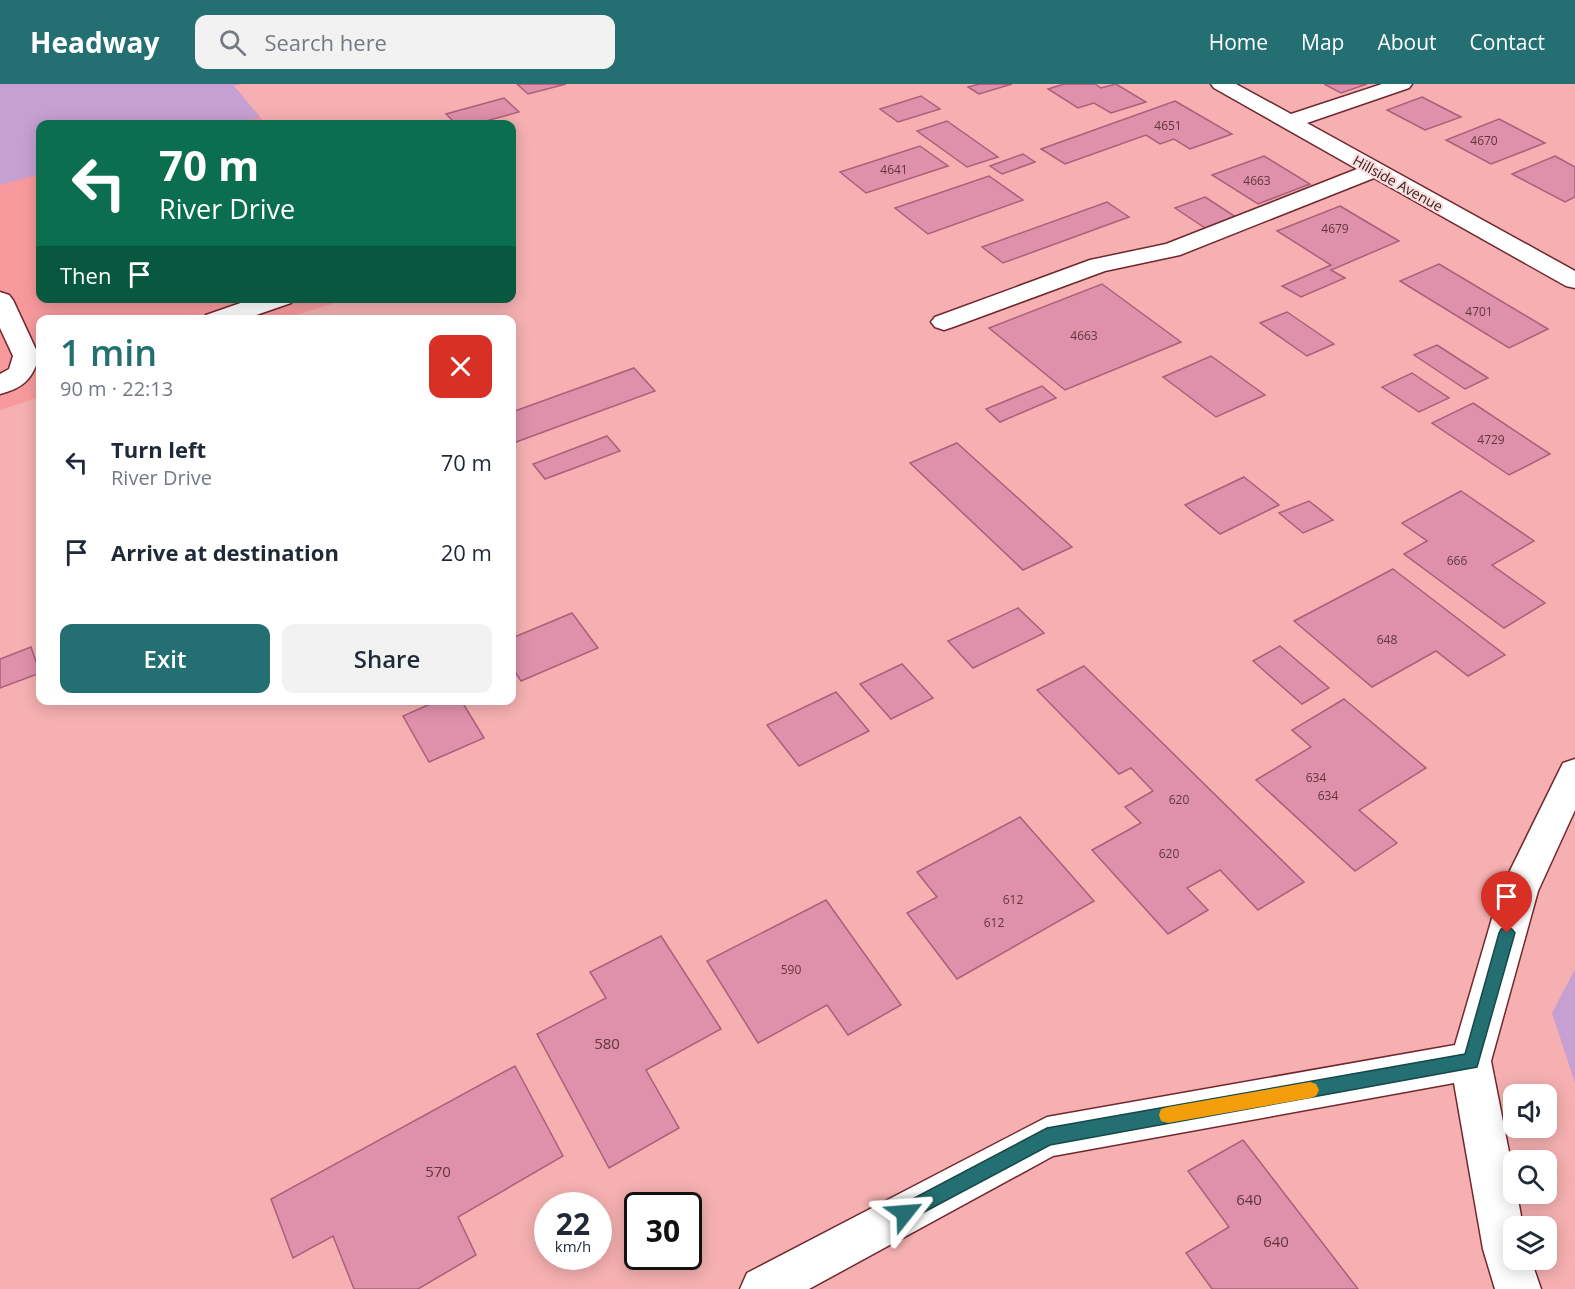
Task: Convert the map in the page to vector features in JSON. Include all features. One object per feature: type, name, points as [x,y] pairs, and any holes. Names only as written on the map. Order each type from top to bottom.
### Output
[{"type":"street","name":"Hillside Avenue","points":[[1221,84],[1575,281]]},
{"type":"street","points":[[1288,122],[1402,84]]},
{"type":"street","points":[[944,322],[1099,265],[1172,250],[1374,170]]},
{"type":"street","points":[[0,300],[26,356],[21,373],[0,386]]},
{"type":"street","points":[[230,315],[267,303]]},
{"type":"street","points":[[0,386],[36,375]]},
{"type":"street","points":[[1518,1289],[1505,1249],[1471,1061],[1519,891],[1575,773]]},
{"type":"street","points":[[763,1289],[1047,1137],[1471,1061]]},
{"type":"shaded area","points":[[0,84],[241,84],[234,86],[263,120],[36,120],[36,303],[335,303],[296,315],[36,315],[36,398],[0,410]]},
{"type":"shaded area","points":[[0,84],[241,84],[234,86],[260,117],[247,120],[36,120],[36,175],[0,185]]},
{"type":"shaded area","points":[[1575,969],[1575,1083],[1552,1013]]},
{"type":"building","points":[[517,84],[566,84],[528,94]]},
{"type":"building","points":[[979,84],[1012,84],[979,94],[968,87]]},
{"type":"building","points":[[1064,84],[1095,84],[1101,88],[1116,84],[1146,102],[1111,113],[1094,103],[1078,108],[1048,89]]},
{"type":"building","points":[[1324,84],[1367,84],[1341,93]]},
{"type":"building","points":[[921,96],[940,109],[898,122],[880,109]]},
{"type":"building","points":[[1422,97],[1461,117],[1425,130],[1387,110]]},
{"type":"building","points":[[504,98],[519,112],[490,120],[452,120],[446,114]]},
{"type":"building","points":[[1175,101],[1232,134],[1190,149],[1174,139],[1160,144],[1146,135],[1065,164],[1041,149]]},
{"type":"building","points":[[1499,119],[1545,143],[1491,164],[1446,140]]},
{"type":"building","points":[[947,121],[998,157],[967,167],[917,131]]},
{"type":"building","points":[[920,146],[948,166],[866,193],[840,172]]},
{"type":"building","points":[[1023,154],[1035,162],[1002,174],[990,166]]},
{"type":"building","points":[[1264,156],[1310,184],[1258,204],[1212,175]]},
{"type":"building","points":[[1555,156],[1575,167],[1575,197],[1565,202],[1512,174]]},
{"type":"building","points":[[989,176],[1023,200],[928,234],[895,208]]},
{"type":"building","points":[[1205,197],[1236,217],[1205,228],[1175,208]]},
{"type":"building","points":[[1107,202],[1129,217],[1003,263],[982,247]]},
{"type":"building","points":[[1340,206],[1399,241],[1331,270],[1345,278],[1301,297],[1282,286],[1331,265],[1277,231]]},
{"type":"building","points":[[1439,264],[1548,329],[1509,348],[1400,281]]},
{"type":"building","points":[[1102,284],[1181,342],[1065,390],[989,328]]},
{"type":"building","points":[[1287,312],[1334,344],[1307,356],[1260,323]]},
{"type":"building","points":[[1437,345],[1488,378],[1465,389],[1414,355]]},
{"type":"building","points":[[1211,356],[1265,395],[1216,417],[1163,377]]},
{"type":"building","points":[[634,368],[655,391],[516,442],[516,411]]},
{"type":"building","points":[[1412,373],[1449,398],[1419,412],[1382,387]]},
{"type":"building","points":[[1042,386],[1056,398],[1000,422],[986,409]]},
{"type":"building","points":[[1473,403],[1550,454],[1509,475],[1432,423]]},
{"type":"building","points":[[607,436],[620,451],[545,479],[533,464]]},
{"type":"building","points":[[957,443],[1072,547],[1023,570],[910,463]]},
{"type":"building","points":[[1244,477],[1279,505],[1220,534],[1185,505]]},
{"type":"building","points":[[1461,491],[1534,541],[1492,565],[1545,603],[1504,628],[1404,554],[1427,541],[1402,523]]},
{"type":"building","points":[[1309,501],[1333,520],[1303,533],[1279,513]]},
{"type":"building","points":[[1393,569],[1505,655],[1468,676],[1436,651],[1372,687],[1294,621]]},
{"type":"building","points":[[1018,608],[1044,633],[973,668],[948,641]]},
{"type":"building","points":[[572,613],[598,648],[521,681],[516,673],[516,636]]},
{"type":"building","points":[[1280,646],[1329,688],[1302,704],[1253,661]]},
{"type":"building","points":[[31,647],[36,661],[36,674],[0,688],[0,659]]},
{"type":"building","points":[[902,664],[933,698],[891,719],[860,684]]},
{"type":"building","points":[[1084,666],[1304,882],[1258,910],[1220,870],[1187,888],[1208,910],[1168,934],[1092,850],[1141,823],[1125,807],[1153,791],[1131,768],[1119,774],[1037,690]]},
{"type":"building","points":[[836,692],[869,731],[799,766],[767,725]]},
{"type":"building","points":[[1344,699],[1426,768],[1359,810],[1397,843],[1355,871],[1256,780],[1311,747],[1292,730]]},
{"type":"building","points":[[428,705],[464,705],[484,738],[429,762],[403,716]]},
{"type":"building","points":[[1020,817],[1094,901],[957,979],[907,913],[937,897],[917,872]]},
{"type":"building","points":[[826,900],[901,1005],[848,1035],[827,1005],[758,1043],[707,961]]},
{"type":"building","points":[[661,936],[721,1029],[646,1070],[679,1128],[609,1168],[537,1034],[606,998],[590,972]]},
{"type":"building","points":[[515,1066],[563,1156],[458,1217],[476,1255],[418,1289],[354,1289],[333,1236],[293,1258],[271,1199]]},
{"type":"building","points":[[1243,1140],[1358,1289],[1212,1289],[1186,1253],[1229,1227],[1188,1171]]},
{"type":"slow traffic","points":[[1168,1115],[1310,1090]]},
{"type":"route","points":[[905,1213],[1047,1137],[1471,1061],[1507,933]]}]
